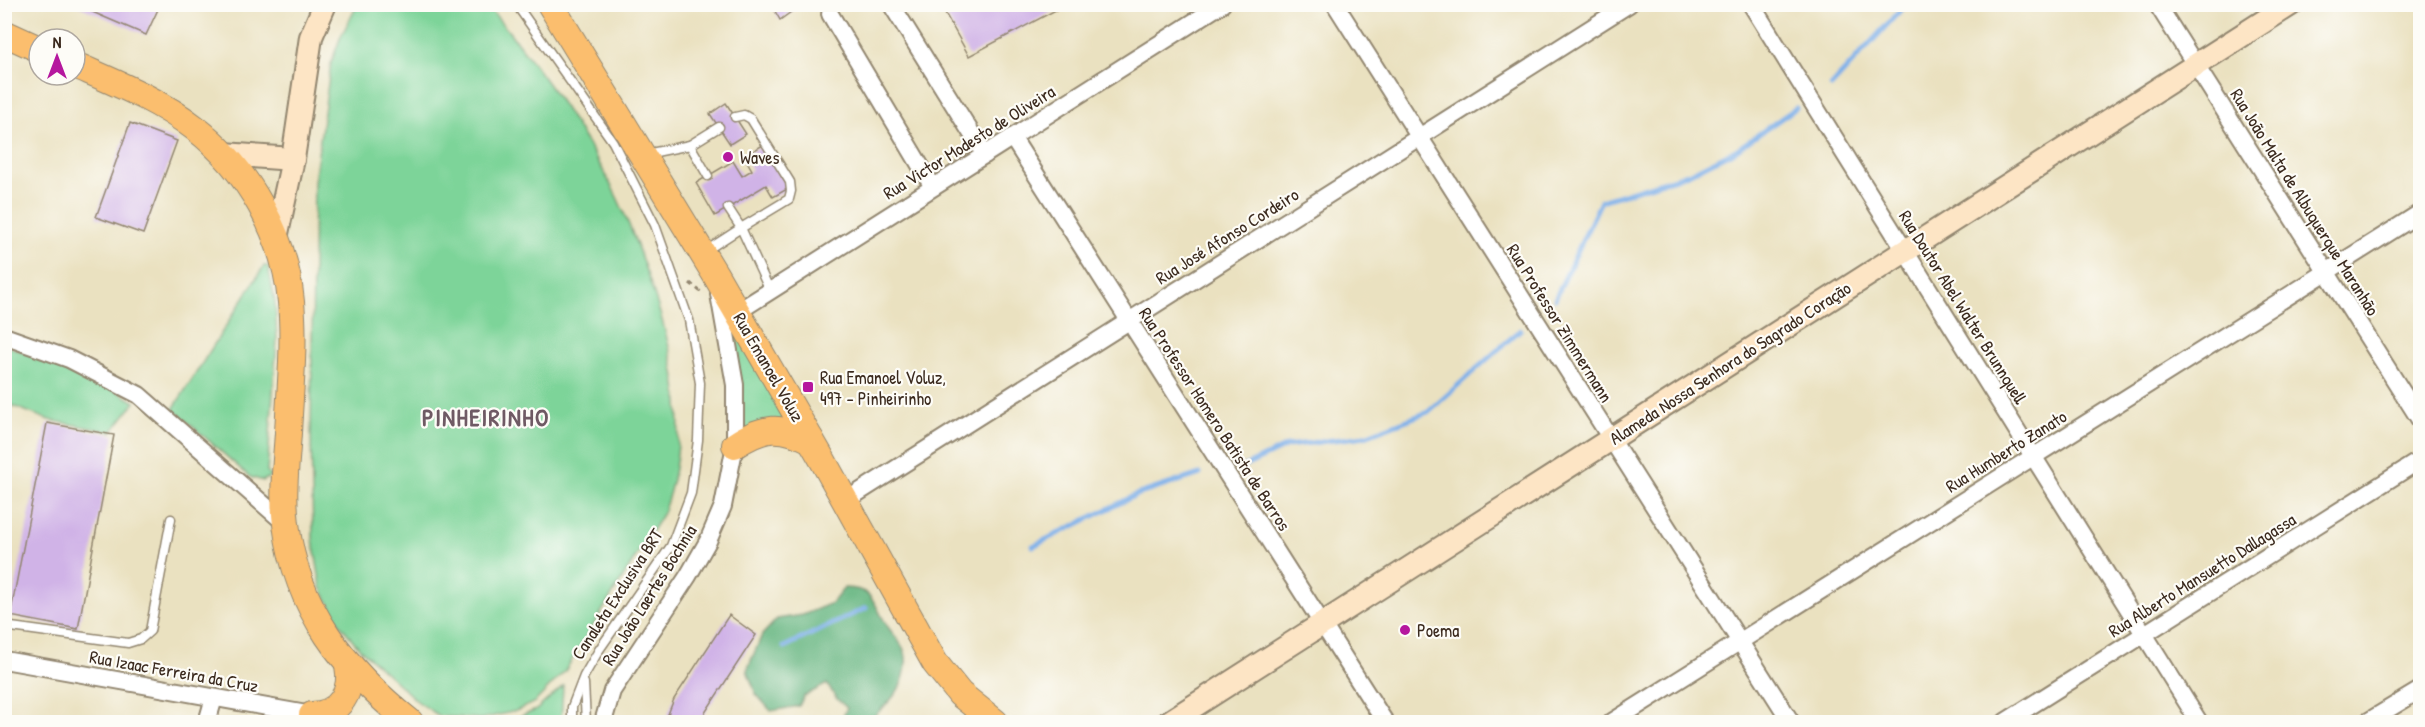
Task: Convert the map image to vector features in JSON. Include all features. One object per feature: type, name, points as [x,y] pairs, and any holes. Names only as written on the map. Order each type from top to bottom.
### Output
[{"type":"main road","name":"Rua Emanoel Voluz","points":[[550,4],[812,440],[935,663],[960,694],[994,723]]},
{"type":"main road","points":[[4,33],[27,44]]},
{"type":"main road","points":[[87,71],[148,99],[195,128],[224,154],[242,175],[258,200],[276,238],[291,299],[292,326],[285,491],[286,524],[298,574],[312,612],[330,642],[348,664],[410,723]]},
{"type":"main road","points":[[735,445],[753,433],[772,428],[793,431],[812,440]]},
{"type":"main road","points":[[324,719],[320,715],[335,709],[345,697],[350,682],[348,664]]},
{"type":"street","points":[[276,238],[293,159],[311,37],[325,4]]},
{"type":"street","points":[[891,4],[985,155]]},
{"type":"street","name":"Rua Victor Modesto de Oliveira","points":[[737,312],[1222,4]]},
{"type":"street","name":"Rua Professor Zimmermann","points":[[1335,4],[1791,723]]},
{"type":"street","name":"Rua José Afonso Cordeiro","points":[[845,501],[1629,4]]},
{"type":"street","name":"Rua Doutor Abel Walter Brunnquell","points":[[1751,4],[2199,723]]},
{"type":"street","name":"Rua João Malta de Albuquerque Maranhão","points":[[2157,4],[2421,420]]},
{"type":"street","name":"Alameda Nossa Senhora do Sagrado Coração","points":[[1169,723],[2291,4]]},
{"type":"street","points":[[830,14],[933,187]]},
{"type":"street","name":"Rua Professor Homero Batista de Barros","points":[[1012,137],[1385,723]]},
{"type":"street","points":[[224,154],[293,159]]},
{"type":"street","name":"Rua Humberto Zanato","points":[[1612,723],[2421,213]]},
{"type":"street","name":"Rua João Laertes Bochnia","points":[[603,723],[612,691],[708,542],[723,506],[735,445],[735,385],[708,264]]},
{"type":"street","points":[[4,336],[69,359],[139,395],[286,524]]},
{"type":"street","name":"Rua Alberto Mansuetto Dallagassa","points":[[2005,723],[2421,460]]},
{"type":"street","name":"Rua Izaac Ferreira da Cruz","points":[[4,660],[324,719]]},
{"type":"street","points":[[2367,723],[2421,690]]},
{"type":"street","points":[[207,723],[214,698]]},
{"type":"lane","name":"Canaleta Exclusiva BRT","points":[[516,4],[613,142],[655,225],[689,320],[699,383],[699,440],[691,493],[671,546],[599,650],[584,676],[572,708],[572,723]]},
{"type":"lane","points":[[708,264],[741,228],[789,199],[791,191],[790,182],[751,119],[744,115],[735,117]]},
{"type":"lane","points":[[640,155],[690,145],[719,127]]},
{"type":"lane","points":[[690,145],[708,176]]},
{"type":"lane","points":[[728,208],[741,228],[770,291]]},
{"type":"lane","points":[[4,626],[128,643],[141,639],[150,631],[171,519]]},
{"type":"lane","name":"Canaleta Exclusiva BRT","points":[[584,676],[586,723]]},
{"type":"green space","points":[[358,4],[487,5],[555,93],[586,140],[613,189],[630,226],[653,291],[675,374],[679,429],[677,457],[672,485],[663,513],[565,671],[535,702],[516,711],[481,719],[439,716],[417,701],[360,649],[339,623],[321,587],[313,539],[311,434],[314,182],[331,63],[341,36]]},
{"type":"green space","points":[[264,266],[268,266],[275,302],[277,340],[267,472],[271,476],[263,481],[250,477],[173,409]]},
{"type":"green space","points":[[743,331],[799,428],[742,432],[733,335]]},
{"type":"green space","points":[[4,345],[88,374],[135,402],[112,432],[49,420],[5,403]]},
{"type":"green space","points":[[844,588],[862,591],[872,599],[888,627],[904,648],[906,667],[898,690],[868,722],[840,722],[847,708],[837,699],[827,684],[804,696],[799,706],[771,711],[756,694],[747,670],[762,635],[777,619],[803,615],[832,603]]},
{"type":"green space","points":[[563,686],[561,722],[508,722],[536,710]]},
{"type":"building","points":[[771,4],[802,4],[780,20]]},
{"type":"building","points":[[940,4],[1067,4],[969,56]]},
{"type":"building","points":[[76,5],[160,5],[146,35]]},
{"type":"building","points":[[726,103],[746,134],[730,144],[710,114]]},
{"type":"building","points":[[130,123],[177,141],[143,234],[96,217]]},
{"type":"building","points":[[763,145],[789,188],[773,197],[766,185],[715,216],[696,183],[733,161],[742,176],[752,170],[744,156]]},
{"type":"building","points":[[47,423],[114,435],[78,629],[10,616]]},
{"type":"building","points":[[729,615],[756,635],[699,722],[665,722],[674,699]]},
{"type":"waterway","points":[[1831,86],[1906,4]]},
{"type":"waterway","points":[[1555,299],[1601,201],[1688,174],[1736,150],[1796,108]]},
{"type":"waterway","points":[[1245,466],[1287,446],[1365,436],[1428,412],[1520,330]]},
{"type":"waterway","points":[[1033,546],[1136,495],[1200,474]]},
{"type":"waterway","points":[[784,647],[866,608]]},
{"type":"place","name":"Waves","points":[[728,157]]},
{"type":"place","name":"Rua Emanoel Voluz, 497 - Pinheirinho","points":[[808,387]]},
{"type":"place","name":"Poema","points":[[1405,630]]},
{"type":"district","name":"PINHEIRINHO","points":[[486,417]]}]
